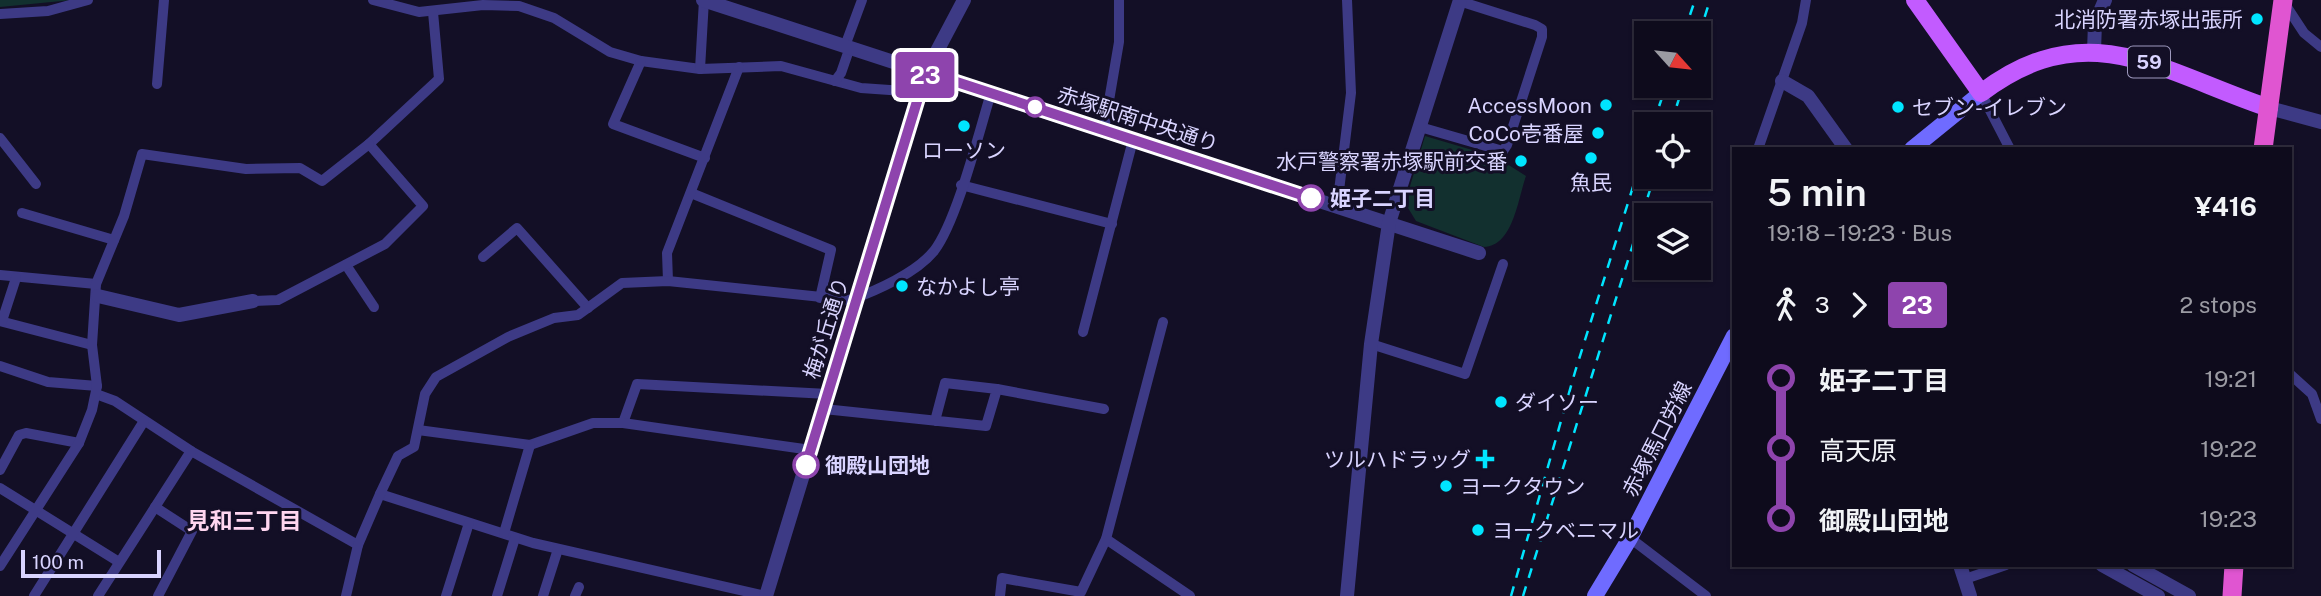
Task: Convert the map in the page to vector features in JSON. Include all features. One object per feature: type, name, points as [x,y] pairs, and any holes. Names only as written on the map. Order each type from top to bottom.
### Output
[{"type":"highway","points":[[2263,147],[2283,0]]},
{"type":"highway","points":[[2232,596],[2234,567]]},
{"type":"main road","points":[[1914,147],[1981,93],[1915,0]]},
{"type":"main road","name":"59","points":[[1981,93],[2001,78],[2044,58],[2094,51],[2146,61],[2269,108]]},
{"type":"main road","name":"赤塚馬口労線","points":[[1595,596],[1630,538],[1732,347]]},
{"type":"street","points":[[0,14],[48,11],[88,0]]},
{"type":"street","points":[[157,84],[164,0]]},
{"type":"street","points":[[373,0],[433,12],[507,2],[547,15],[610,52],[641,61],[700,69],[781,66],[861,88],[904,91],[926,72]]},
{"type":"street","points":[[700,69],[704,0]]},
{"type":"street","name":"赤塚駅南中央通り","points":[[704,0],[1479,253]]},
{"type":"street","points":[[835,81],[841,73],[862,0]]},
{"type":"street","name":"梅が丘通り","points":[[766,596],[926,72],[964,0]]},
{"type":"street","points":[[1104,130],[1119,42],[1119,0]]},
{"type":"street","points":[[1337,207],[1351,93],[1347,0]]},
{"type":"street","points":[[1759,147],[1802,23],[1806,0]]},
{"type":"street","points":[[2094,51],[2095,23],[2105,0]]},
{"type":"street","points":[[2283,0],[2304,33],[2321,47]]},
{"type":"street","points":[[1347,596],[1371,344],[1389,223],[1460,1],[1542,29],[1542,37],[1503,151],[1420,127]]},
{"type":"street","points":[[0,566],[79,443],[96,390],[92,345],[97,290],[142,154],[246,169],[300,168],[322,181],[369,144],[439,79],[433,12]]},
{"type":"street","points":[[641,61],[613,124],[705,158]]},
{"type":"street","points":[[668,281],[667,253],[739,67]]},
{"type":"street","points":[[1782,81],[1808,96],[1845,147]]},
{"type":"street","points":[[346,596],[358,545],[398,456],[414,447],[425,394],[436,377],[508,337],[554,318],[578,315],[622,283],[668,281],[820,298],[857,298],[913,268],[933,253],[961,185],[991,93]]},
{"type":"street","points":[[1981,93],[2006,145]]},
{"type":"street","points":[[2269,108],[2321,122]]},
{"type":"street","points":[[0,138],[36,184]]},
{"type":"street","points":[[1083,332],[1133,140]]},
{"type":"street","points":[[0,275],[97,290],[179,315],[253,301],[278,300],[385,244],[422,206],[369,144]]},
{"type":"street","points":[[961,185],[1111,224]]},
{"type":"street","points":[[691,193],[831,250],[820,298]]},
{"type":"street","points":[[22,213],[114,240]]},
{"type":"street","points":[[483,257],[517,228],[588,308]]},
{"type":"street","points":[[1371,344],[1465,374],[1503,264]]},
{"type":"street","points":[[346,265],[374,307]]},
{"type":"street","points":[[16,278],[1,321],[92,345]]},
{"type":"street","points":[[1000,596],[1002,578],[1081,592],[1106,539],[1163,322]]},
{"type":"street","points":[[0,366],[48,383],[96,390],[191,451],[358,545]]},
{"type":"street","points":[[2292,376],[2312,394],[2321,419]]},
{"type":"street","points":[[935,421],[945,383],[997,389],[1104,409]]},
{"type":"street","points":[[623,423],[637,384],[826,402],[935,421],[986,426],[997,389]]},
{"type":"street","points":[[34,596],[144,421]]},
{"type":"street","points":[[418,430],[530,445],[593,423],[623,423],[811,450]]},
{"type":"street","points":[[0,470],[19,435],[26,433],[79,443]]},
{"type":"street","points":[[497,596],[530,445]]},
{"type":"street","points":[[98,596],[191,451]]},
{"type":"street","points":[[0,488],[119,562]]},
{"type":"street","points":[[380,494],[558,549],[766,596]]},
{"type":"street","points":[[155,507],[192,531],[158,596]]},
{"type":"street","points":[[446,596],[469,523]]},
{"type":"street","points":[[1630,538],[1706,596]]},
{"type":"street","points":[[1106,539],[1190,596]]},
{"type":"street","points":[[543,596],[558,549]]},
{"type":"street","points":[[1970,596],[1962,572],[1993,567]]},
{"type":"street","points":[[2106,567],[2158,596]]},
{"type":"street","points":[[2137,567],[2189,596]]},
{"type":"green space","points":[[0,0],[72,0],[0,7]]},
{"type":"green space","points":[[1425,136],[1496,157],[1526,176],[1513,220],[1502,239],[1494,245],[1484,247],[1416,221],[1405,203]]},
{"type":"railway","points":[[1688,21],[1695,0]]},
{"type":"railway","points":[[1703,21],[1710,0]]},
{"type":"railway","points":[[1657,112],[1662,98]]},
{"type":"railway","points":[[1675,112],[1679,98]]},
{"type":"railway","points":[[1511,596],[1575,372],[1634,184]]},
{"type":"railway","points":[[1523,596],[1650,189]]},
{"type":"bus line","name":"23","points":[[806,465],[926,72],[1311,198]]},
{"type":"place","name":"北消防署赤塚出張所","points":[[2257,19]]},
{"type":"place","name":"AccessMoon","points":[[1606,105]]},
{"type":"place","name":"セブン-イレブン","points":[[1898,107]]},
{"type":"place","name":"ローソン","points":[[964,126]]},
{"type":"place","name":"CoCo壱番屋","points":[[1598,133]]},
{"type":"place","name":"魚民","points":[[1591,158]]},
{"type":"place","name":"水戸警察署赤塚駅前交番","points":[[1521,161]]},
{"type":"place","name":"姫子二丁目","points":[[1311,198]]},
{"type":"place","name":"なかよし亭","points":[[902,286]]},
{"type":"place","name":"ダイソー","points":[[1501,402]]},
{"type":"place","name":"ツルハドラッグ","points":[[1485,459]]},
{"type":"place","name":"御殿山団地","points":[[806,465]]},
{"type":"place","name":"ヨークタウン","points":[[1446,486]]},
{"type":"place","name":"ヨークベニマル","points":[[1478,530]]},
{"type":"district","name":"見和三丁目","points":[[244,520]]}]
